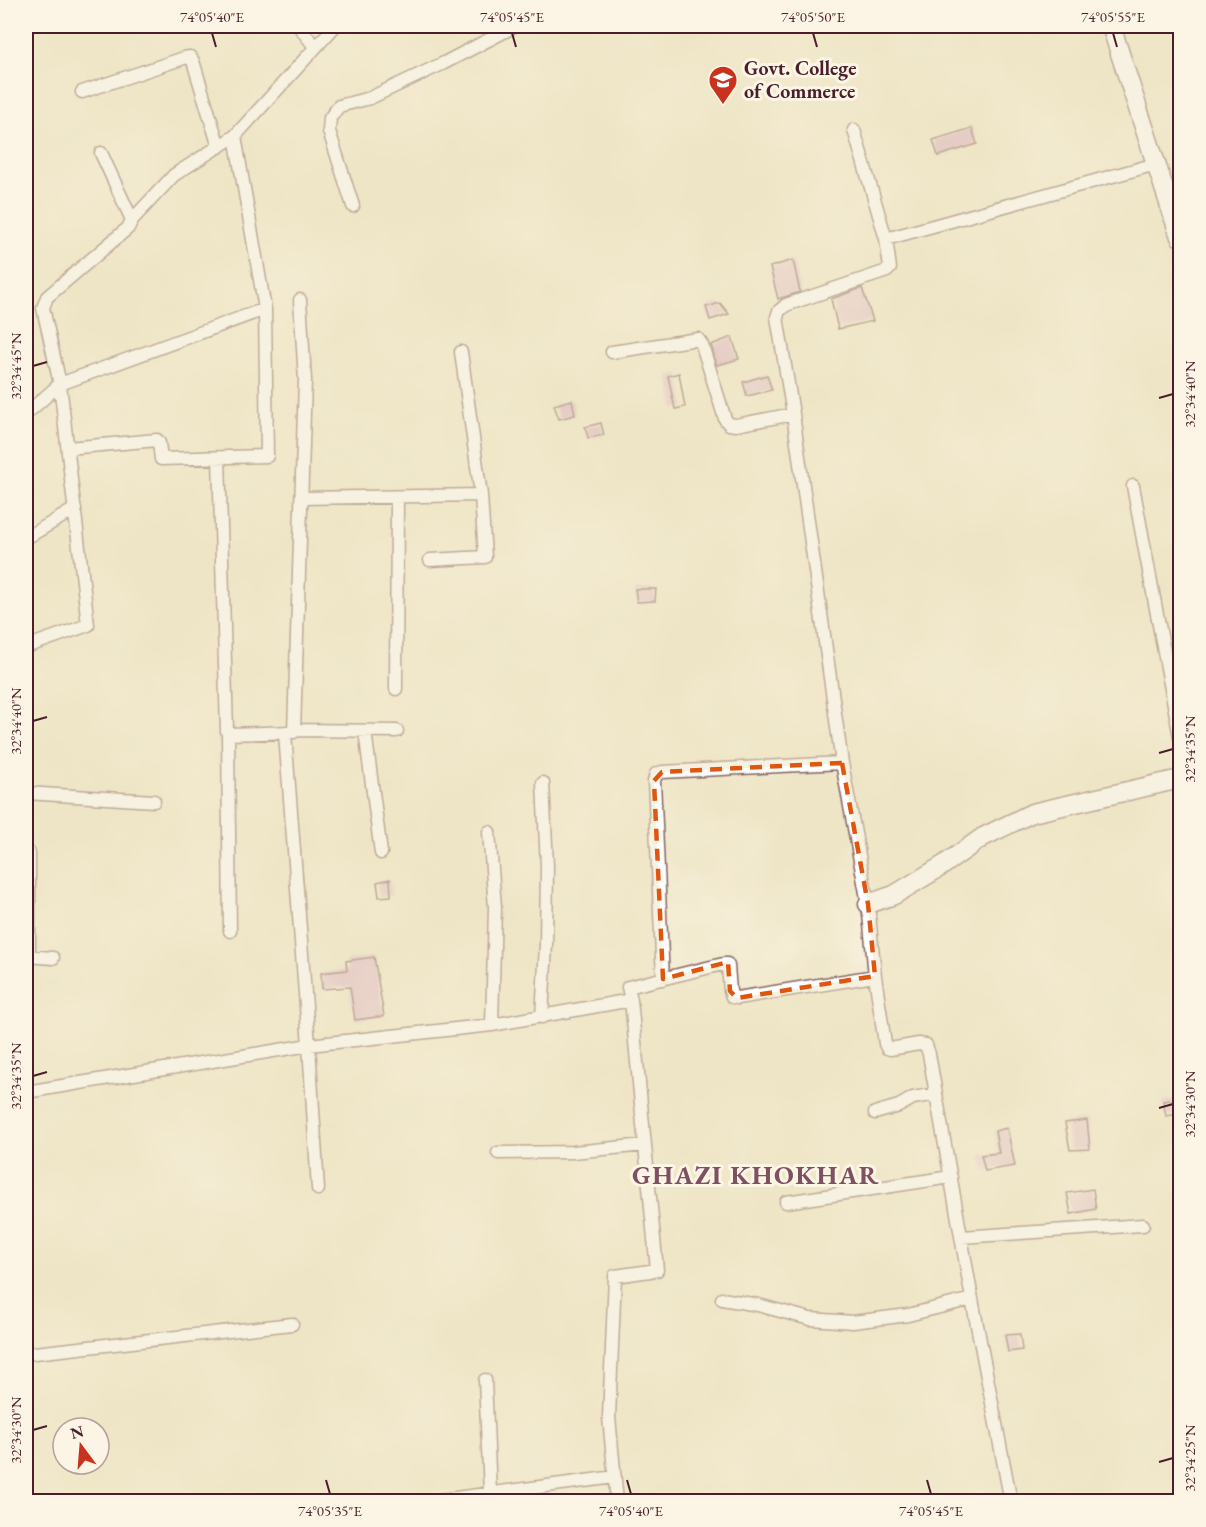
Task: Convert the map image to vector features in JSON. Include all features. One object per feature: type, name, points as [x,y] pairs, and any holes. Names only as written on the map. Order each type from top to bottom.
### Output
[{"type":"street","points":[[299,26],[315,47]]},
{"type":"street","points":[[26,647],[88,625],[60,384],[43,308],[45,302],[128,228],[132,220],[174,175],[235,136],[334,26]]},
{"type":"street","points":[[353,206],[329,131],[330,118],[339,106],[370,98],[515,26]]},
{"type":"street","points":[[1111,26],[1180,237]]},
{"type":"street","points":[[82,92],[190,57],[219,147]]},
{"type":"street","points":[[854,130],[886,239],[890,268],[887,271],[786,305],[779,310],[777,317],[794,414],[842,763],[868,904],[885,1044],[890,1049],[926,1045],[929,1054],[972,1299],[1011,1502]]},
{"type":"street","points":[[68,448],[157,440],[161,459],[267,456],[265,309],[235,136]]},
{"type":"street","points":[[101,153],[132,220]]},
{"type":"street","points":[[886,239],[1156,164]]},
{"type":"street","points":[[300,300],[305,380],[302,498],[290,732],[318,1189]]},
{"type":"street","points":[[26,414],[60,384],[265,309]]},
{"type":"street","points":[[612,352],[698,339],[702,345],[725,419],[729,424],[736,425],[794,414]]},
{"type":"street","points":[[430,560],[485,557],[481,495],[461,352]]},
{"type":"street","points":[[219,458],[228,734],[230,932]]},
{"type":"street","points":[[1133,486],[1180,737]]},
{"type":"street","points":[[302,498],[481,495]]},
{"type":"street","points":[[396,689],[397,497]]},
{"type":"street","points":[[26,538],[75,509]]},
{"type":"street","points":[[366,731],[381,853]]},
{"type":"street","points":[[228,734],[397,731]]},
{"type":"street","points":[[663,979],[654,781],[656,774],[842,763]]},
{"type":"street","points":[[868,904],[894,895],[942,866],[983,837],[1032,813],[1180,779]]},
{"type":"street","points":[[542,1017],[547,866],[543,783]]},
{"type":"street","points":[[26,793],[154,801]]},
{"type":"street","points":[[489,832],[495,907],[492,1025]]},
{"type":"street","points":[[28,853],[27,956],[53,958]]},
{"type":"street","points":[[617,1502],[609,1417],[615,1276],[657,1270],[628,987],[723,964],[728,966],[732,997],[737,998],[875,976]]},
{"type":"street","points":[[26,1092],[309,1045],[492,1025],[631,1000]]},
{"type":"street","points":[[875,1113],[899,1106],[913,1098],[936,1094]]},
{"type":"street","points":[[498,1153],[573,1152],[645,1145]]},
{"type":"street","points":[[786,1202],[951,1177]]},
{"type":"street","points":[[961,1237],[1143,1225]]},
{"type":"street","points":[[722,1299],[758,1305],[810,1319],[853,1322],[908,1315],[972,1299]]},
{"type":"street","points":[[26,1354],[292,1323]]},
{"type":"street","points":[[485,1380],[490,1493]]},
{"type":"street","points":[[426,1502],[615,1477]]},
{"type":"highlighted area","points":[[842,763],[868,904],[875,976],[737,998],[730,991],[728,962],[663,979],[654,781],[662,772]]},
{"type":"building","points":[[972,128],[977,144],[938,156],[933,140]]},
{"type":"building","points":[[793,260],[800,292],[778,299],[770,267]]},
{"type":"building","points":[[862,288],[873,321],[838,329],[831,299]]},
{"type":"building","points":[[720,303],[729,314],[710,320],[706,307]]},
{"type":"building","points":[[732,337],[739,359],[717,365],[711,345]]},
{"type":"building","points":[[679,373],[685,407],[675,409],[668,376]]},
{"type":"building","points":[[767,375],[772,390],[747,396],[743,382]]},
{"type":"building","points":[[572,400],[575,415],[559,419],[554,405]]},
{"type":"building","points":[[601,423],[604,435],[588,438],[585,427]]},
{"type":"building","points":[[635,589],[656,589],[655,601],[637,602]]},
{"type":"building","points":[[390,879],[391,896],[379,897],[377,882]]},
{"type":"building","points":[[374,957],[384,1016],[355,1020],[350,987],[322,989],[321,973],[347,970],[346,961]]},
{"type":"building","points":[[1180,1099],[1180,1114],[1166,1116],[1163,1101]]},
{"type":"building","points":[[1087,1120],[1090,1149],[1070,1150],[1065,1123]]},
{"type":"building","points":[[1007,1128],[1015,1166],[985,1171],[981,1155],[999,1153],[995,1131]]},
{"type":"building","points":[[1093,1189],[1096,1209],[1071,1214],[1067,1193]]},
{"type":"building","points":[[1020,1334],[1022,1350],[1008,1352],[1005,1335]]},
{"type":"place","name":"Govt. College of Commerce","points":[[723,106]]},
{"type":"district","name":"GHAZI KHOKHAR","points":[[756,1175]]}]
